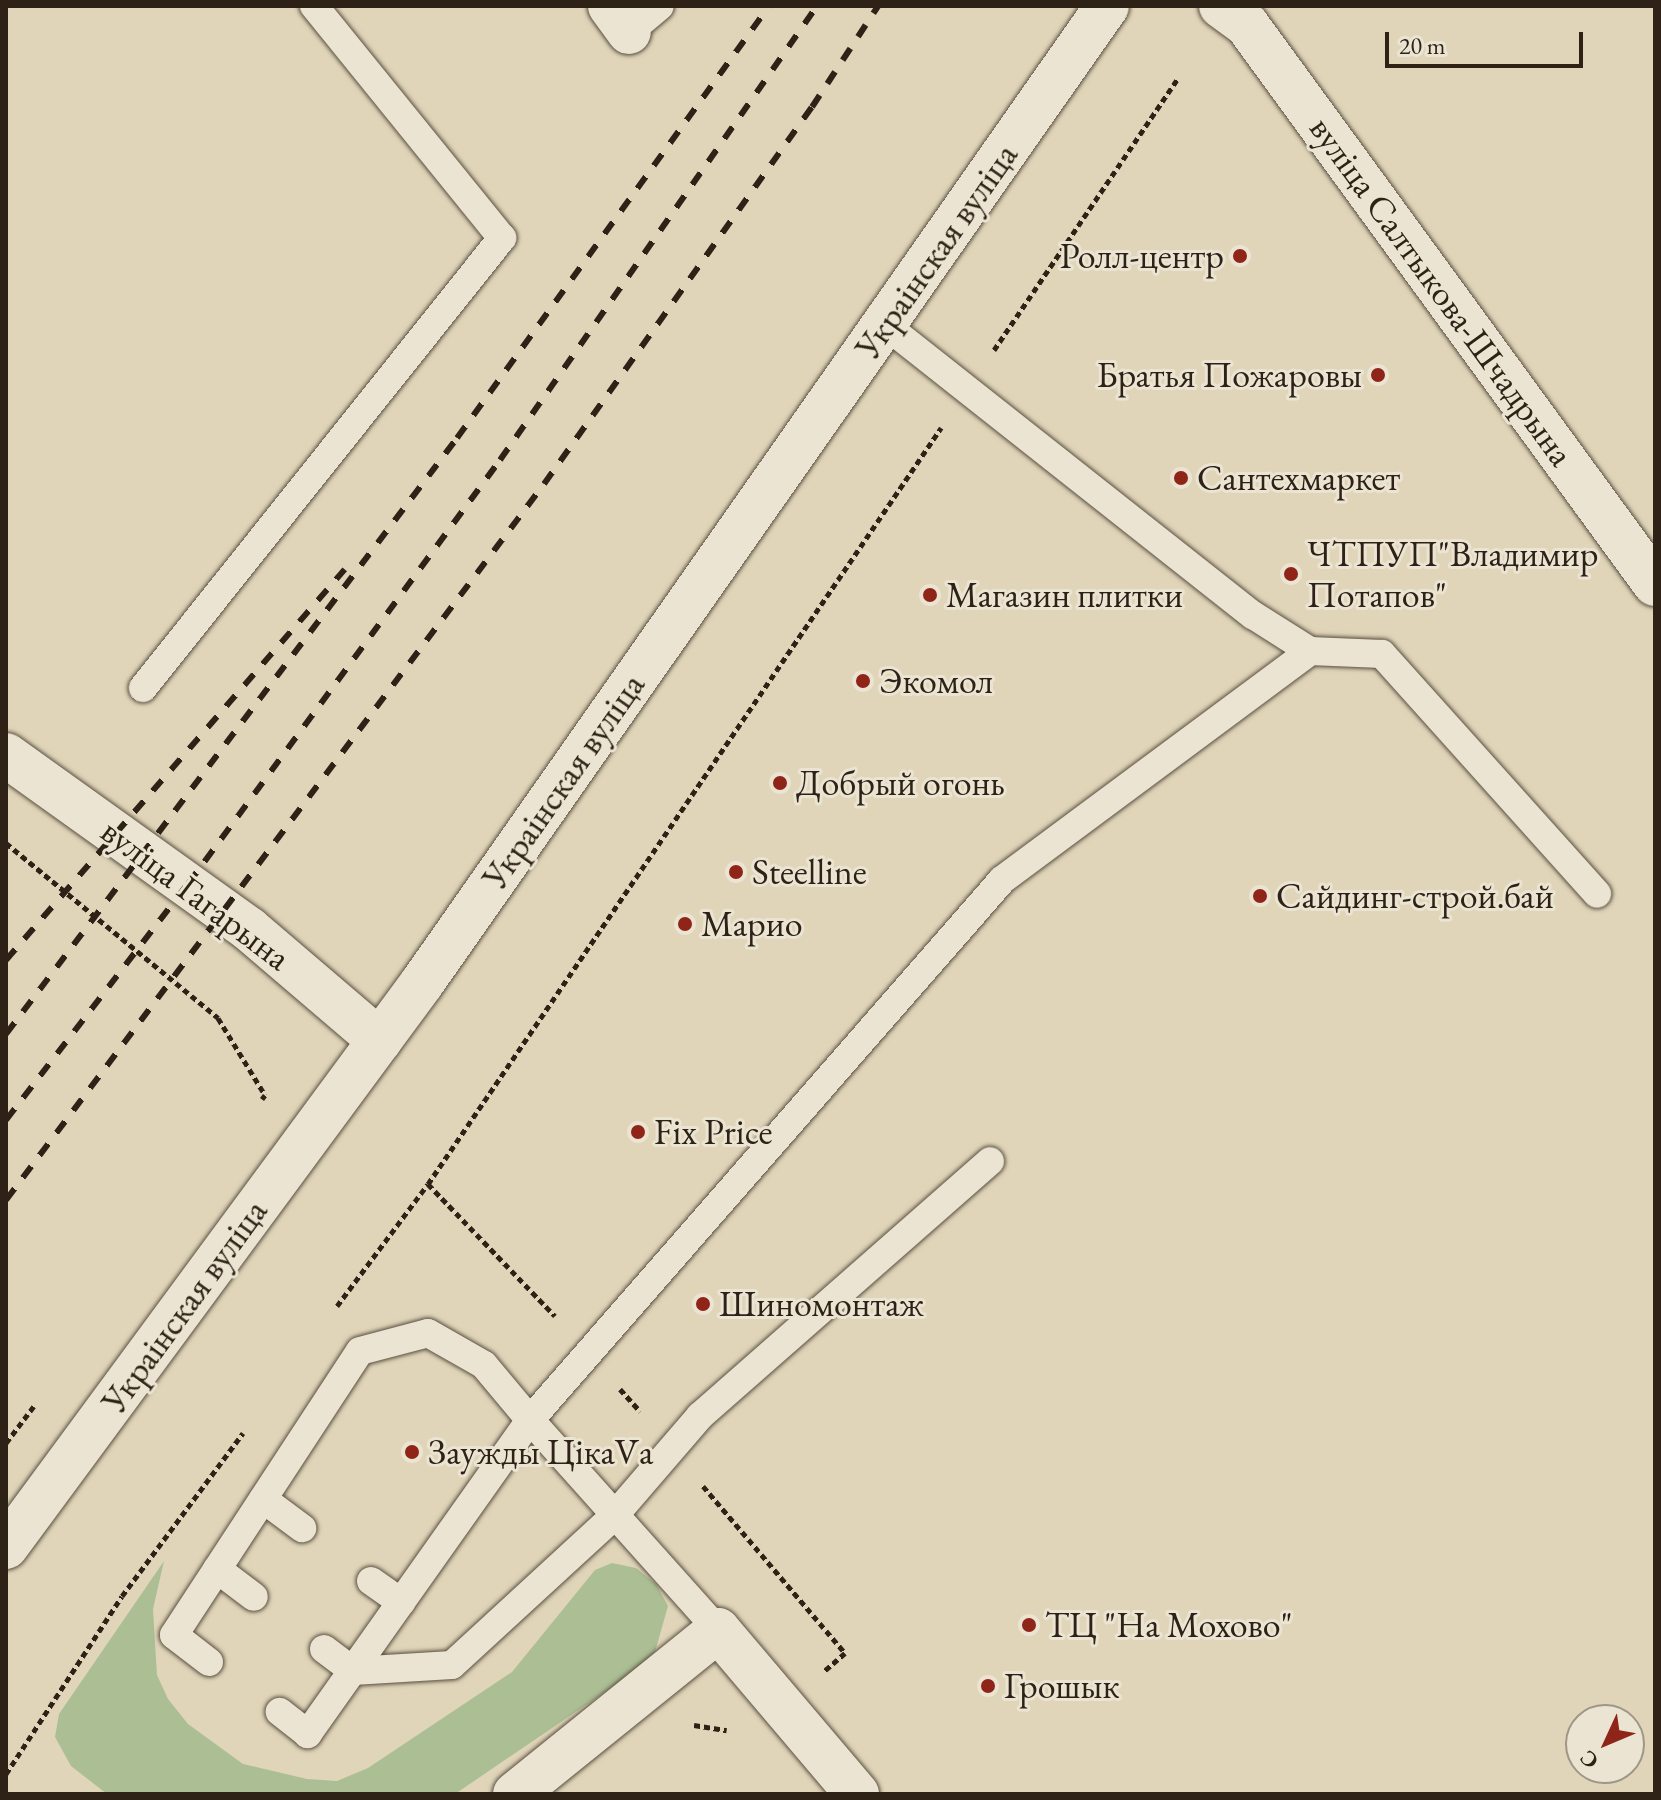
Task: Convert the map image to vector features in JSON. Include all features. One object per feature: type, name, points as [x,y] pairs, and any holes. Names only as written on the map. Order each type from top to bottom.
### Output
[{"type":"main road","name":"Украінская вуліца","points":[[6,1547],[380,1041],[1107,6]]},
{"type":"main road","name":"вуліца Салтыкова-Шчадрына","points":[[1221,6],[1247,25],[1655,584]]},
{"type":"main road","name":"вуліца Гагарына","points":[[6,755],[249,929],[380,1041]]},
{"type":"main road","points":[[515,1794],[718,1630],[857,1794]]},
{"type":"lane","points":[[143,688],[502,238],[314,6]]},
{"type":"lane","points":[[884,324],[1253,615],[1310,651],[1382,654],[1597,894]]},
{"type":"lane","points":[[280,1712],[308,1734],[530,1420],[1002,880],[1310,651]]},
{"type":"lane","points":[[324,1649],[353,1671],[452,1665],[614,1516],[700,1416],[990,1161]]},
{"type":"lane","points":[[209,1662],[174,1635],[360,1351],[428,1333],[484,1365],[614,1516],[718,1630]]},
{"type":"lane","points":[[263,1499],[302,1528]]},
{"type":"lane","points":[[217,1569],[254,1597]]},
{"type":"lane","points":[[371,1581],[401,1602]]},
{"type":"path","points":[[335,1309],[428,1184],[1178,78]]},
{"type":"path","points":[[6,843],[218,1018],[265,1095],[256,1108]]},
{"type":"path","points":[[6,1443],[43,1394]]},
{"type":"path","points":[[6,1774],[122,1596],[252,1421]]},
{"type":"green space","points":[[164,1561],[153,1609],[157,1675],[168,1699],[188,1724],[243,1764],[307,1779],[337,1781],[368,1768],[512,1672],[595,1570],[612,1563],[636,1568],[656,1584],[668,1606],[655,1652],[630,1675],[455,1794],[107,1794],[71,1766],[55,1737],[59,1714]]},
{"type":"railway","points":[[6,1034],[457,438],[769,6]]},
{"type":"railway","points":[[6,1120],[188,884],[500,460],[817,6]]},
{"type":"railway","points":[[6,1200],[544,484],[812,107],[878,6]]},
{"type":"railway","points":[[6,960],[345,569]]},
{"type":"place","name":"Ролл-центр","points":[[1240,256]]},
{"type":"place","name":"Братья Пожаровы","points":[[1378,375]]},
{"type":"place","name":"Сантехмаркет","points":[[1181,478]]},
{"type":"place","name":"ЧТПУП\"Владимир Потапов\"","points":[[1291,574]]},
{"type":"place","name":"Магазин плитки","points":[[930,595]]},
{"type":"place","name":"Экомол","points":[[863,681]]},
{"type":"place","name":"Добрый огонь","points":[[780,783]]},
{"type":"place","name":"Steelline","points":[[736,872]]},
{"type":"place","name":"Сайдинг-строй.бай","points":[[1260,896]]},
{"type":"place","name":"Марио","points":[[685,924]]},
{"type":"place","name":"Fix Price","points":[[638,1132]]},
{"type":"place","name":"Шиномонтаж","points":[[703,1304]]},
{"type":"place","name":"Заужды ЦікаVа","points":[[412,1452]]},
{"type":"place","name":"ТЦ \"На Мохово\"","points":[[1029,1625]]},
{"type":"place","name":"Грошык","points":[[988,1686]]}]
